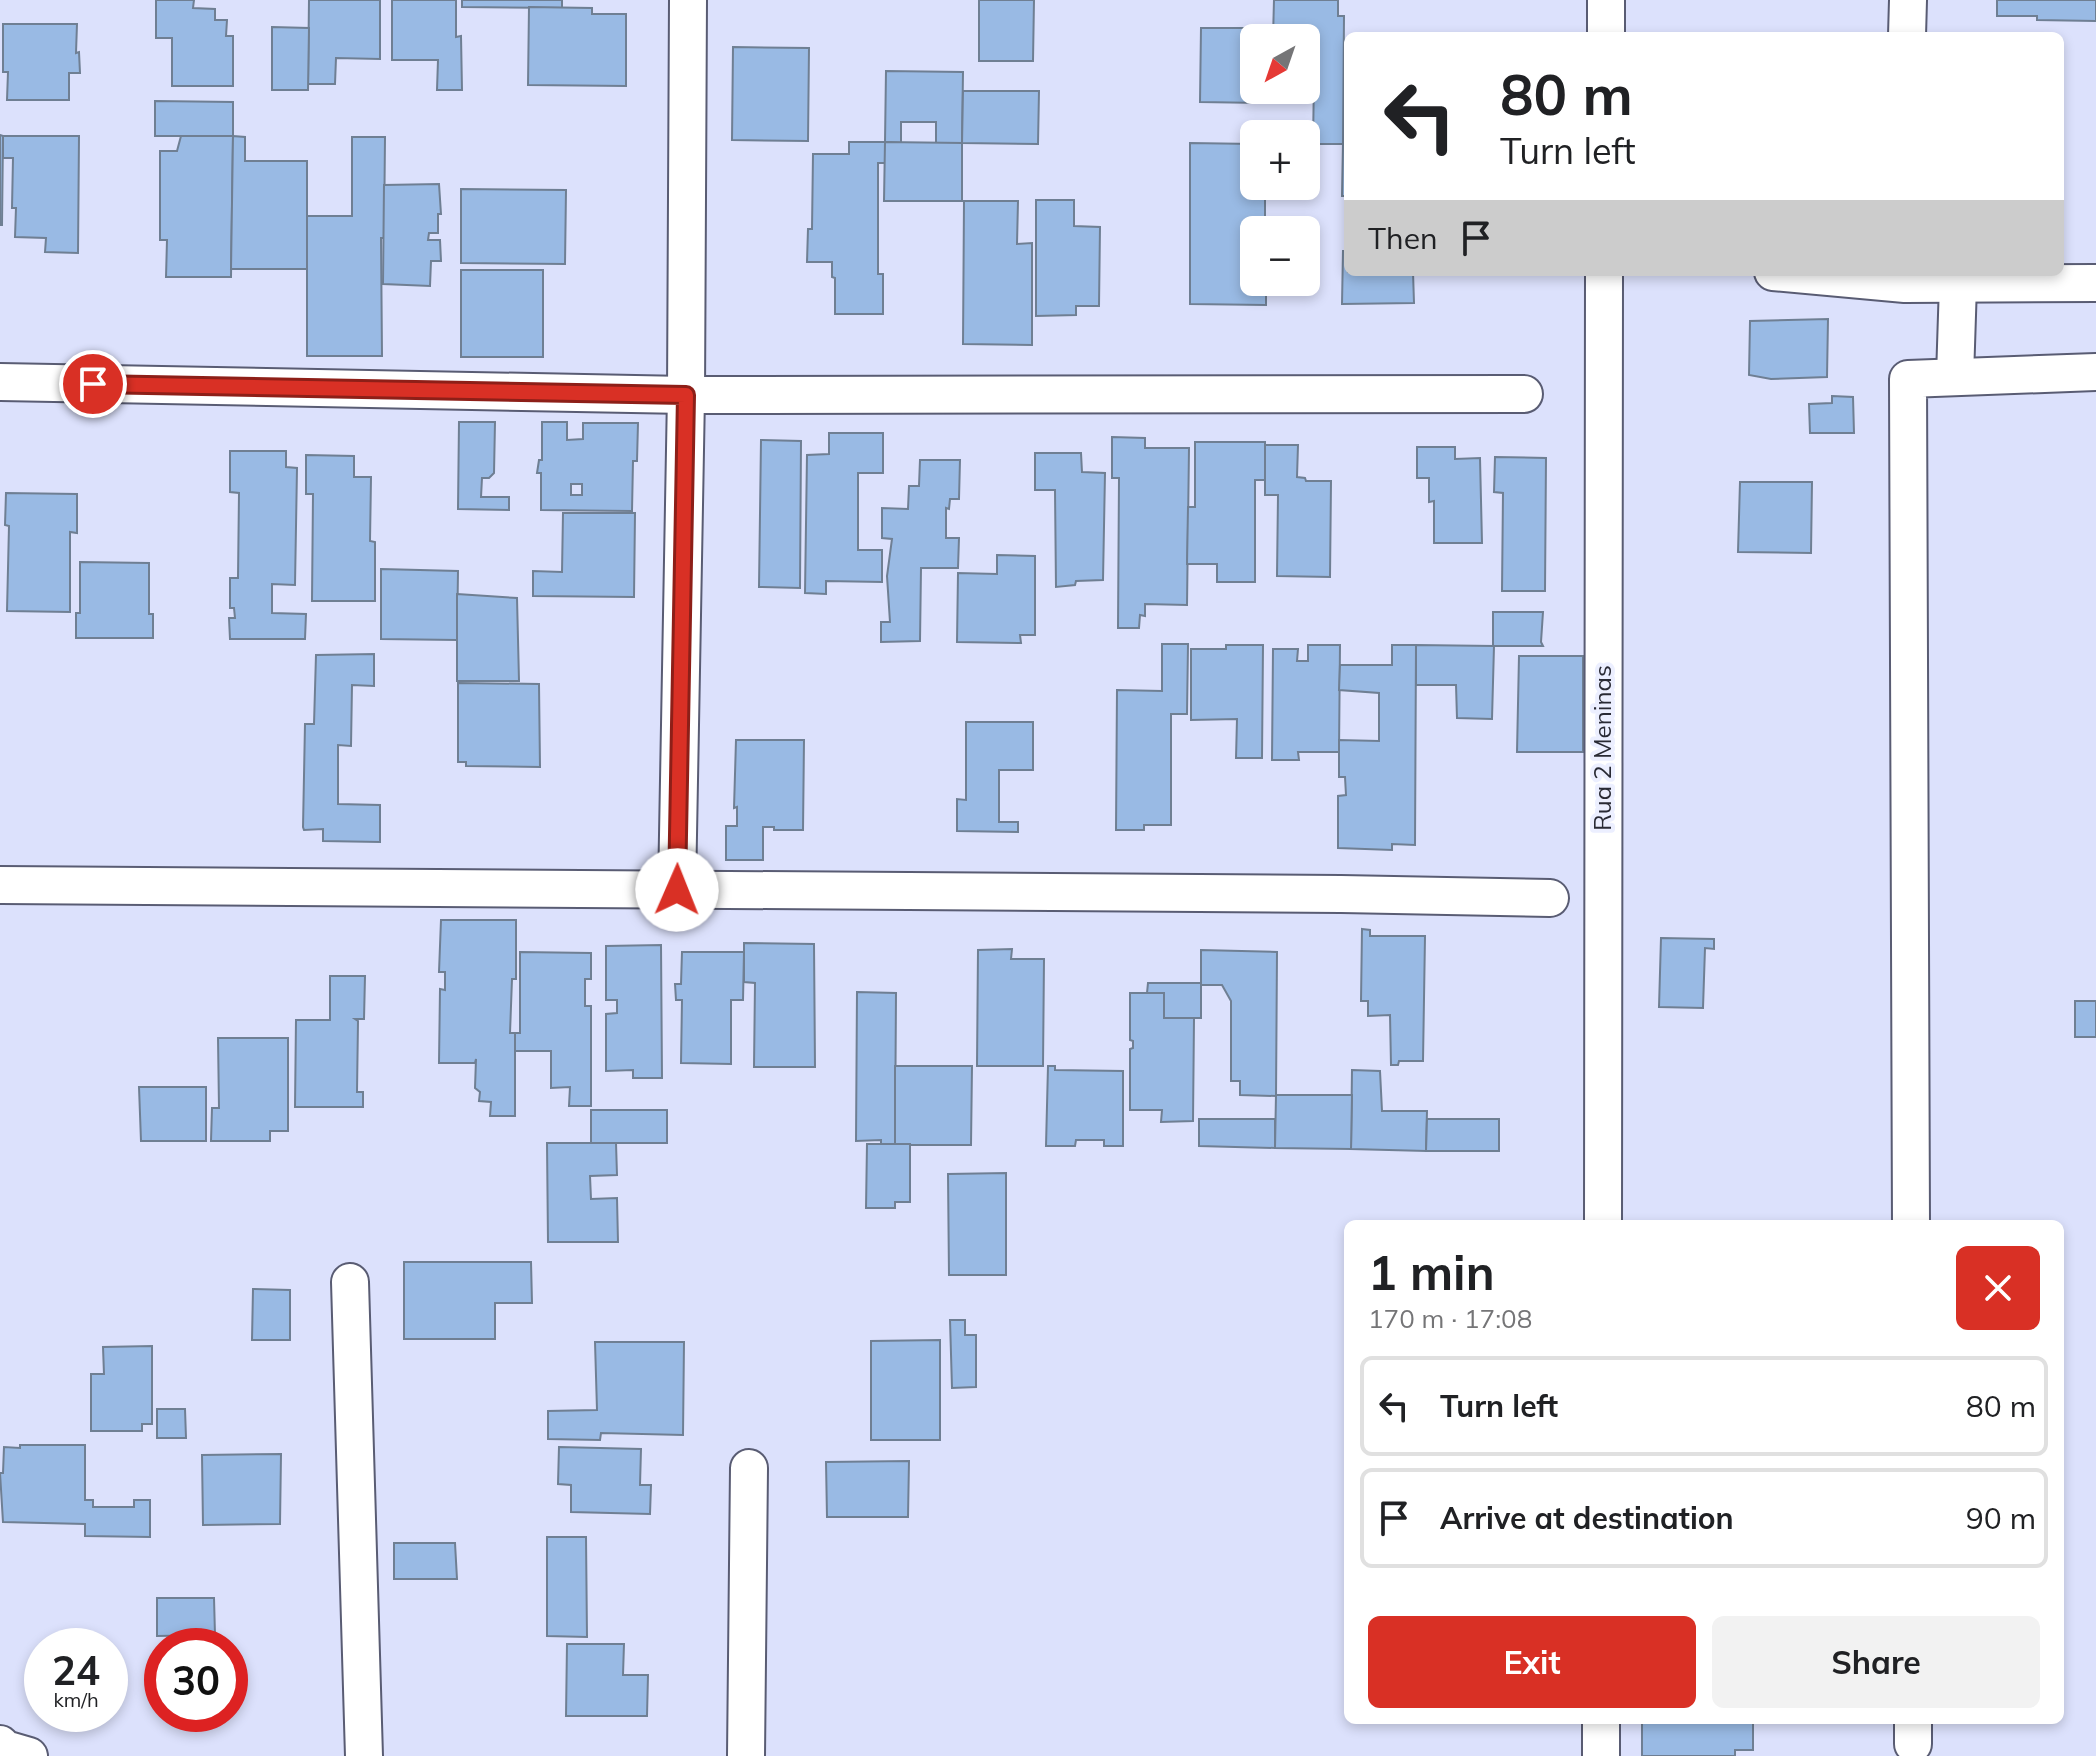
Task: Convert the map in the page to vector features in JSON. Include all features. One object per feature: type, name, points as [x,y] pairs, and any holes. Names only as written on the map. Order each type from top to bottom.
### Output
[{"type":"street","points":[[677,890],[686,395],[688,0]]},
{"type":"street","points":[[1606,0],[1606,32]]},
{"type":"street","points":[[1907,32],[1908,0]]},
{"type":"street","name":"Rua 2 Meninas","points":[[1603,1220],[1604,276]]},
{"type":"street","points":[[1860,276],[1958,284],[2096,283]]},
{"type":"street","points":[[1955,377],[1958,284]]},
{"type":"street","points":[[1911,1220],[1908,379],[2096,372]]},
{"type":"street","points":[[0,382],[686,395],[1524,394]]},
{"type":"street","points":[[0,885],[1550,898]]},
{"type":"street","points":[[350,1282],[364,1756]]},
{"type":"street","points":[[746,1756],[749,1468]]},
{"type":"street","points":[[1601,1724],[1601,1756]]},
{"type":"street","points":[[0,1744],[5,1749],[29,1756]]},
{"type":"building","points":[[156,0],[194,0],[193,8],[215,9],[215,20],[227,20],[226,36],[233,36],[233,86],[172,86],[172,38],[156,38]]},
{"type":"building","points":[[309,0],[380,0],[380,59],[336,58],[335,84],[308,84]]},
{"type":"building","points":[[392,0],[456,0],[456,37],[461,36],[462,90],[437,90],[438,60],[392,60]]},
{"type":"building","points":[[462,0],[562,0],[562,8],[462,7]]},
{"type":"building","points":[[979,0],[1034,0],[1033,61],[979,61]]},
{"type":"building","points":[[1274,0],[1338,0],[1338,16],[1344,16],[1343,144],[1320,144],[1320,120],[1313,120],[1314,104],[1320,104],[1320,24],[1273,24]]},
{"type":"building","points":[[1997,0],[2096,0],[2096,21],[1997,16]]},
{"type":"building","points":[[529,7],[592,8],[592,14],[626,14],[626,86],[528,85]]},
{"type":"building","points":[[3,24],[77,24],[76,53],[79,52],[80,73],[69,73],[69,100],[7,100],[8,72],[3,72]]},
{"type":"building","points":[[272,27],[309,28],[308,90],[272,90]]},
{"type":"building","points":[[1201,28],[1240,28],[1240,103],[1200,102]]},
{"type":"building","points":[[733,47],[809,48],[808,141],[732,140]]},
{"type":"building","points":[[886,71],[963,72],[962,143],[936,143],[936,122],[901,122],[901,143],[885,142]]},
{"type":"building","points":[[963,91],[1039,91],[1038,144],[962,143]]},
{"type":"building","points":[[155,101],[233,102],[233,136],[155,136]]},
{"type":"building","points":[[0,135],[3,136],[2,225],[0,225]]},
{"type":"building","points":[[3,136],[79,136],[78,253],[45,252],[46,238],[15,237],[13,158],[3,158]]},
{"type":"building","points":[[181,136],[233,136],[231,277],[166,277],[167,240],[160,240],[160,151],[177,151]]},
{"type":"building","points":[[233,136],[245,137],[245,161],[307,161],[307,269],[231,269]]},
{"type":"building","points":[[352,137],[385,137],[384,238],[381,238],[382,356],[307,356],[307,216],[352,216]]},
{"type":"building","points":[[849,142],[885,142],[885,163],[878,163],[878,274],[883,274],[883,314],[835,314],[832,262],[807,262],[808,229],[812,229],[813,154],[849,154]]},
{"type":"building","points":[[885,142],[962,143],[962,201],[884,201]]},
{"type":"building","points":[[1190,143],[1240,144],[1240,200],[1265,200],[1265,216],[1240,216],[1240,296],[1266,296],[1266,305],[1190,304]]},
{"type":"building","points":[[1343,144],[1344,144],[1344,196]]},
{"type":"building","points":[[439,184],[441,214],[438,214],[438,233],[429,233],[428,240],[440,240],[441,261],[431,261],[430,286],[383,284],[384,185]]},
{"type":"building","points":[[461,189],[566,190],[565,264],[461,263]]},
{"type":"building","points":[[1036,200],[1074,200],[1074,226],[1100,227],[1099,306],[1076,306],[1076,315],[1036,316]]},
{"type":"building","points":[[964,201],[1018,201],[1017,244],[1032,243],[1032,345],[963,344]]},
{"type":"building","points":[[1343,251],[1344,276],[1413,276],[1414,303],[1342,304]]},
{"type":"building","points":[[461,270],[543,270],[543,357],[461,357]]},
{"type":"building","points":[[1828,319],[1827,377],[1771,379],[1749,375],[1750,321]]},
{"type":"building","points":[[1832,396],[1853,397],[1854,433],[1810,433],[1809,404],[1832,403]]},
{"type":"building","points":[[459,422],[495,422],[494,473],[489,478],[482,478],[481,497],[509,497],[509,510],[458,509]]},
{"type":"building","points":[[542,422],[567,422],[567,440],[583,439],[583,423],[638,423],[637,461],[633,461],[632,511],[541,510],[541,473],[537,473],[539,460],[542,460]],"holes":[[[571,484],[582,484],[582,495],[571,495]]]},
{"type":"building","points":[[829,433],[883,433],[883,473],[858,473],[858,550],[882,550],[882,582],[826,581],[826,594],[805,593],[807,455],[829,454]]},
{"type":"building","points":[[1112,437],[1145,438],[1145,448],[1189,448],[1187,605],[1145,604],[1145,616],[1140,615],[1139,628],[1118,628],[1119,478],[1112,478]]},
{"type":"building","points":[[761,440],[801,441],[800,588],[759,587]]},
{"type":"building","points":[[1195,442],[1265,442],[1265,480],[1255,480],[1255,582],[1217,582],[1217,564],[1187,564],[1188,507],[1195,507]]},
{"type":"building","points":[[1265,445],[1298,445],[1297,477],[1306,481],[1331,481],[1330,577],[1277,576],[1278,495],[1265,495]]},
{"type":"building","points":[[1417,447],[1455,447],[1455,459],[1480,458],[1482,543],[1434,543],[1434,501],[1429,502],[1429,478],[1417,478]]},
{"type":"building","points":[[230,451],[286,451],[286,467],[297,468],[295,585],[272,584],[272,613],[306,614],[305,639],[230,639],[229,618],[235,618],[234,608],[230,608],[230,578],[238,578],[239,493],[230,492]]},
{"type":"building","points":[[1035,453],[1081,453],[1082,472],[1105,473],[1103,580],[1076,581],[1075,585],[1056,587],[1055,490],[1035,490]]},
{"type":"building","points":[[306,455],[354,456],[354,477],[371,477],[370,541],[375,542],[375,601],[312,601],[313,494],[306,494]]},
{"type":"building","points":[[1495,457],[1546,458],[1545,591],[1502,591],[1503,493],[1494,492]]},
{"type":"building","points":[[920,460],[960,460],[959,499],[950,499],[949,509],[946,508],[946,538],[959,538],[958,568],[921,568],[920,641],[881,642],[881,622],[890,622],[887,576],[892,539],[882,538],[882,508],[908,509],[909,486],[919,486]]},
{"type":"building","points":[[1740,482],[1812,482],[1811,553],[1738,552]]},
{"type":"building","points":[[6,493],[77,494],[77,533],[70,532],[70,612],[7,611],[9,526],[5,525]]},
{"type":"building","points":[[563,513],[635,513],[634,597],[533,596],[533,571],[562,572]]},
{"type":"building","points":[[997,555],[1035,556],[1035,635],[1020,635],[1021,643],[957,642],[958,573],[997,574]]},
{"type":"building","points":[[80,562],[149,563],[149,614],[153,614],[153,638],[76,638],[76,613],[80,613]]},
{"type":"building","points":[[381,569],[458,571],[457,640],[381,639]]},
{"type":"building","points":[[457,594],[517,598],[519,681],[457,681]]},
{"type":"building","points":[[1493,612],[1543,612],[1543,646],[1493,646]]},
{"type":"building","points":[[1162,644],[1188,644],[1187,714],[1171,714],[1171,825],[1144,825],[1144,830],[1116,830],[1117,690],[1162,691]]},
{"type":"building","points":[[1226,645],[1263,645],[1262,758],[1236,758],[1237,719],[1191,720],[1191,649],[1226,649]]},
{"type":"building","points":[[1308,645],[1340,645],[1339,752],[1298,752],[1299,760],[1272,760],[1273,649],[1298,649],[1297,661],[1308,661]]},
{"type":"building","points":[[1392,645],[1416,645],[1415,845],[1392,844],[1392,850],[1338,848],[1338,796],[1346,795],[1345,777],[1339,777],[1339,740],[1379,741],[1379,693],[1339,690],[1340,665],[1392,665]]},
{"type":"building","points":[[1416,645],[1494,646],[1492,719],[1457,718],[1456,685],[1416,685]]},
{"type":"building","points":[[374,654],[374,686],[352,685],[351,746],[338,745],[338,804],[380,805],[380,842],[323,841],[323,829],[304,830],[303,827],[305,724],[314,724],[316,655]]},
{"type":"building","points":[[1519,656],[1583,656],[1583,752],[1517,752]]},
{"type":"building","points":[[458,683],[539,684],[540,767],[466,766],[466,762],[458,762]]},
{"type":"building","points":[[966,722],[1033,722],[1033,770],[999,770],[999,822],[1018,822],[1018,832],[957,831],[957,799],[966,800]]},
{"type":"building","points":[[736,740],[804,740],[803,830],[763,827],[763,860],[726,860],[726,826],[737,826],[737,807],[734,808]]},
{"type":"building","points":[[441,920],[516,920],[516,979],[512,979],[510,1033],[515,1033],[515,1116],[490,1116],[491,1102],[479,1101],[480,1092],[475,1088],[476,1059],[475,1063],[439,1063],[440,989],[445,990],[445,972],[439,972]]},
{"type":"building","points":[[1362,929],[1370,930],[1370,936],[1425,936],[1423,1061],[1399,1061],[1398,1065],[1391,1065],[1390,1015],[1368,1016],[1368,1001],[1361,1001]]},
{"type":"building","points":[[1661,938],[1714,939],[1714,949],[1705,948],[1703,1008],[1659,1007]]},
{"type":"building","points":[[744,943],[814,944],[815,1067],[754,1067],[755,983],[744,982]]},
{"type":"building","points":[[661,945],[662,1078],[633,1078],[633,1070],[606,1071],[606,1014],[617,1013],[617,1000],[606,1000],[606,946]]},
{"type":"building","points":[[1012,949],[1011,959],[1044,959],[1043,1066],[977,1066],[978,950]]},
{"type":"building","points":[[1201,950],[1277,952],[1276,1096],[1240,1095],[1240,1081],[1231,1081],[1231,1001],[1222,985],[1201,985]]},
{"type":"building","points":[[520,952],[591,953],[591,979],[585,979],[585,1006],[591,1006],[591,1106],[569,1106],[570,1087],[551,1088],[551,1051],[515,1051],[515,1033],[520,1033]]},
{"type":"building","points":[[682,952],[744,952],[743,1000],[731,1000],[731,1064],[681,1063],[682,1000],[676,1000],[675,984],[681,984]]},
{"type":"building","points":[[330,976],[365,976],[364,1019],[355,1019],[358,1021],[357,1092],[363,1092],[363,1107],[295,1107],[296,1020],[330,1020]]},
{"type":"building","points":[[1148,983],[1201,983],[1201,1018],[1164,1018],[1164,993],[1147,993]]},
{"type":"building","points":[[857,992],[896,993],[895,1145],[881,1144],[881,1140],[856,1141]]},
{"type":"building","points":[[1130,993],[1164,993],[1164,1018],[1194,1018],[1193,1121],[1161,1122],[1162,1110],[1130,1110],[1130,1049],[1133,1048],[1133,1041],[1130,1040]]},
{"type":"building","points":[[2075,1001],[2096,1001],[2096,1037],[2075,1037]]},
{"type":"building","points":[[218,1038],[288,1038],[288,1131],[270,1131],[270,1141],[211,1141],[212,1108],[219,1108]]},
{"type":"building","points":[[895,1066],[972,1066],[971,1145],[895,1145]]},
{"type":"building","points":[[1048,1066],[1055,1066],[1055,1070],[1123,1071],[1123,1146],[1104,1146],[1104,1140],[1076,1140],[1075,1146],[1046,1146]]},
{"type":"building","points":[[1352,1070],[1380,1071],[1382,1111],[1427,1111],[1426,1151],[1351,1149]]},
{"type":"building","points":[[139,1087],[206,1087],[206,1141],[141,1141]]},
{"type":"building","points":[[1276,1095],[1352,1095],[1351,1149],[1275,1148]]},
{"type":"building","points":[[591,1110],[667,1110],[667,1143],[591,1143]]},
{"type":"building","points":[[1199,1119],[1275,1119],[1275,1148],[1199,1146]]},
{"type":"building","points":[[1427,1119],[1499,1119],[1499,1151],[1426,1151]]},
{"type":"building","points":[[547,1143],[616,1143],[617,1175],[590,1176],[591,1199],[617,1198],[618,1242],[548,1242]]},
{"type":"building","points":[[867,1144],[910,1144],[910,1202],[895,1202],[895,1208],[866,1208]]},
{"type":"building","points":[[1006,1173],[1006,1275],[949,1275],[948,1174]]},
{"type":"building","points":[[404,1262],[531,1262],[532,1303],[495,1303],[495,1339],[404,1339]]},
{"type":"building","points":[[253,1289],[290,1290],[290,1340],[252,1340]]},
{"type":"building","points":[[950,1320],[965,1320],[965,1335],[976,1335],[976,1387],[952,1388]]},
{"type":"building","points":[[940,1340],[940,1440],[871,1440],[871,1341]]},
{"type":"building","points":[[595,1342],[684,1342],[683,1435],[601,1433],[600,1440],[548,1439],[548,1411],[597,1410]]},
{"type":"building","points":[[152,1346],[152,1424],[142,1424],[142,1431],[91,1431],[91,1374],[104,1374],[103,1347]]},
{"type":"building","points":[[157,1409],[185,1409],[186,1438],[157,1438]]},
{"type":"building","points":[[20,1445],[85,1445],[85,1500],[93,1500],[93,1507],[134,1507],[134,1500],[150,1500],[150,1537],[85,1536],[85,1524],[3,1522],[0,1473],[3,1473],[4,1447],[20,1448]]},
{"type":"building","points":[[559,1447],[641,1449],[640,1485],[651,1485],[650,1514],[571,1512],[571,1485],[558,1484]]},
{"type":"building","points":[[281,1454],[280,1524],[203,1525],[202,1455]]},
{"type":"building","points":[[909,1461],[908,1517],[827,1517],[826,1462]]},
{"type":"building","points":[[547,1537],[586,1537],[587,1637],[547,1636]]},
{"type":"building","points":[[394,1543],[455,1543],[457,1579],[394,1579]]},
{"type":"building","points":[[157,1598],[214,1598],[215,1628],[157,1628]]},
{"type":"building","points":[[567,1644],[624,1644],[623,1675],[648,1675],[647,1716],[566,1716]]},
{"type":"building","points":[[1642,1724],[1753,1724],[1753,1750],[1735,1750],[1735,1756],[1642,1756]]},
{"type":"route","points":[[93,384],[686,395],[677,890]]}]
